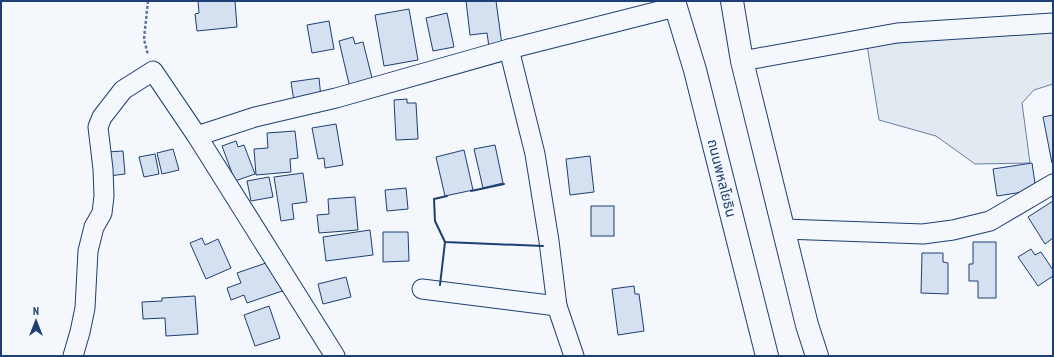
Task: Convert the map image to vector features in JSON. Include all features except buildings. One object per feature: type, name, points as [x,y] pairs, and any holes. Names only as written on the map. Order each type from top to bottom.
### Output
[{"type":"highway","points":[[732,1],[742,61],[807,325],[817,356]]},
{"type":"highway","name":"ถนนพหลโยธิน","points":[[675,4],[695,70],[767,356]]},
{"type":"street","points":[[197,136],[255,117],[336,98],[675,4]]},
{"type":"street","points":[[742,61],[897,33],[1053,23]]},
{"type":"street","points":[[509,49],[535,154],[549,240],[556,306],[574,356]]},
{"type":"street","points":[[73,356],[85,308],[88,252],[94,227],[102,213],[104,196],[103,169],[98,127],[102,117],[123,90],[153,71],[197,136],[335,356]]},
{"type":"street","points":[[784,229],[923,234],[953,230],[990,221],[1053,184]]},
{"type":"street","points":[[422,290],[556,306]]},
{"type":"path","points":[[148,1],[144,39],[153,71]]},
{"type":"shaded area","points":[[1053,31],[1053,84],[1034,90],[1022,103],[1030,163],[975,164],[936,136],[879,120],[867,45]]},
{"type":"wall","points":[[471,191],[504,184]]},
{"type":"wall","points":[[447,196],[434,199],[435,221],[445,242],[543,246]]},
{"type":"wall","points":[[440,285],[445,242]]}]
